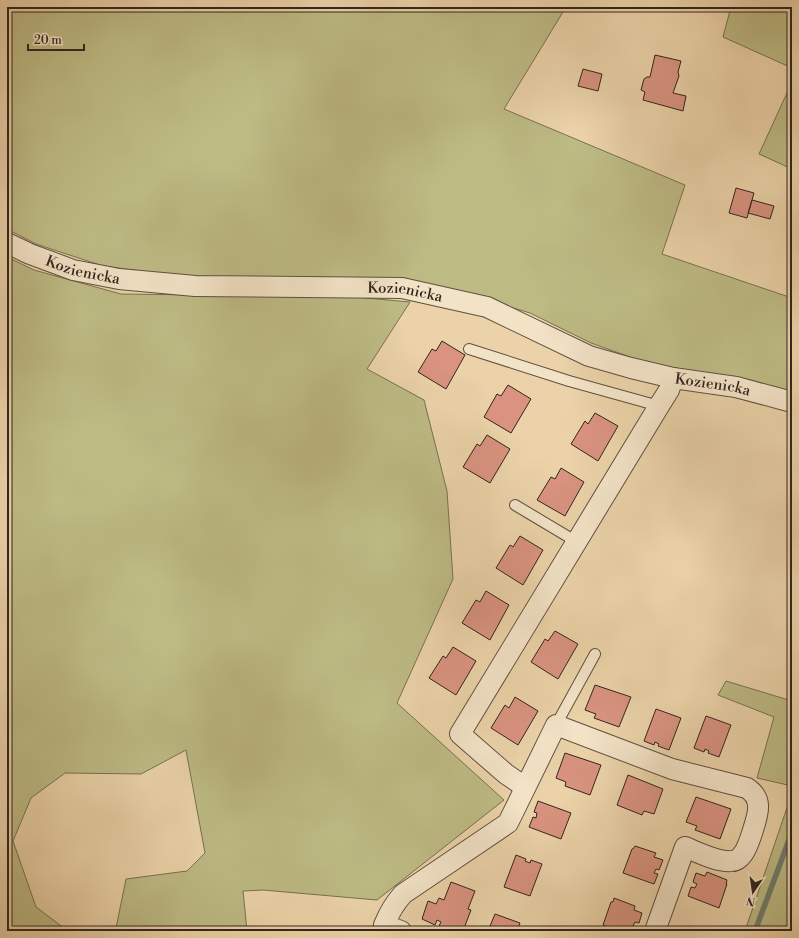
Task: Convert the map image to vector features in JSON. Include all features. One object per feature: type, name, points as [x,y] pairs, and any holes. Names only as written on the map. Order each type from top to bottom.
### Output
[{"type":"street","name":"Kozienicka","points":[[7,243],[30,254],[73,270],[119,279],[195,286],[402,288],[487,307],[589,356],[673,378],[736,387],[792,402]]},
{"type":"street","points":[[526,787],[506,774],[460,734],[669,390],[673,378]]},
{"type":"street","points":[[401,931],[384,925],[388,915],[397,901],[403,894],[508,823],[556,725],[672,769],[747,788],[751,790],[757,800],[758,814],[745,851],[738,860],[732,862],[720,860],[685,847],[655,931]]},
{"type":"lane","points":[[470,349],[569,381],[659,406]]},
{"type":"lane","points":[[515,505],[577,542]]},
{"type":"lane","points":[[556,725],[595,654]]},
{"type":"shaded area","points":[[7,7],[566,7],[504,109],[685,185],[662,254],[792,298],[792,394],[718,376],[644,362],[591,343],[530,313],[448,288],[396,280],[179,276],[103,266],[36,244],[7,229]]},
{"type":"shaded area","points":[[731,7],[792,7],[792,68],[723,37]]},
{"type":"shaded area","points":[[792,82],[792,169],[759,154]]},
{"type":"shaded area","points":[[7,257],[34,270],[121,294],[355,297],[410,302],[367,369],[424,400],[447,491],[453,579],[397,703],[504,800],[377,900],[263,890],[243,891],[247,931],[99,931],[116,928],[126,879],[187,871],[205,853],[186,750],[141,774],[65,773],[31,798],[13,841],[36,907],[68,931],[7,931]]},
{"type":"shaded area","points":[[726,681],[792,701],[792,786],[757,778],[774,717],[718,695]]},
{"type":"shaded area","points":[[792,793],[792,931],[745,931]]},
{"type":"building","points":[[655,55],[681,61],[678,72],[679,76],[673,93],[686,96],[683,111],[643,100],[645,92],[641,90],[644,79],[650,77]]},
{"type":"building","points":[[583,69],[602,74],[598,91],[578,86]]},
{"type":"building","points":[[736,188],[754,193],[747,218],[729,213]]},
{"type":"building","points":[[752,200],[774,206],[770,219],[748,213]]},
{"type":"building","points":[[442,341],[465,355],[446,389],[418,372],[432,349],[436,351]]},
{"type":"building","points":[[508,385],[531,399],[511,433],[484,417],[497,394],[501,396]]},
{"type":"building","points":[[595,413],[618,426],[598,461],[571,444],[585,421],[588,424]]},
{"type":"building","points":[[487,435],[510,449],[490,483],[463,467],[477,444],[480,446]]},
{"type":"building","points":[[561,468],[584,482],[565,516],[537,500],[551,477],[555,479]]},
{"type":"building","points":[[520,536],[543,550],[523,585],[496,568],[510,545],[513,547]]},
{"type":"building","points":[[486,591],[509,605],[490,640],[462,623],[476,600],[480,602]]},
{"type":"building","points":[[555,631],[578,644],[558,679],[531,662],[545,639],[548,641]]},
{"type":"building","points":[[453,647],[476,661],[456,695],[429,678],[443,656],[446,658]]},
{"type":"building","points":[[595,685],[631,697],[619,727],[594,718],[596,714],[585,710]]},
{"type":"building","points":[[515,697],[538,711],[518,745],[491,728],[505,705],[509,708]]},
{"type":"building","points":[[656,709],[681,718],[669,750],[658,746],[659,744],[655,742],[654,745],[644,741]]},
{"type":"building","points":[[706,716],[731,725],[719,757],[708,753],[709,751],[705,749],[704,752],[694,748]]},
{"type":"building","points":[[565,753],[601,765],[590,795],[565,786],[566,782],[556,778]]},
{"type":"building","points":[[628,775],[663,789],[654,814],[644,811],[642,815],[617,805]]},
{"type":"building","points":[[696,797],[731,809],[720,839],[695,830],[697,826],[686,822]]},
{"type":"building","points":[[538,801],[571,813],[561,839],[529,827],[533,817],[536,818],[537,813],[534,812]]},
{"type":"building","points":[[635,846],[656,853],[654,857],[663,860],[659,870],[656,869],[654,873],[658,874],[654,884],[623,873],[632,849]]},
{"type":"building","points":[[516,855],[526,859],[525,861],[530,863],[531,860],[542,864],[530,896],[504,887]]},
{"type":"building","points":[[707,872],[727,880],[719,908],[688,896],[691,887],[695,888],[697,884],[693,882],[696,873],[705,876]]},
{"type":"building","points":[[451,882],[475,891],[468,909],[471,910],[463,931],[453,931],[439,926],[441,922],[437,920],[435,925],[422,919],[428,901],[436,904],[439,898],[444,900]]},
{"type":"building","points":[[614,898],[635,906],[634,910],[642,913],[639,923],[635,922],[633,926],[637,927],[636,931],[618,931],[603,925],[611,902],[613,902]]},
{"type":"building","points":[[495,914],[520,923],[517,931],[488,931]]},
{"type":"building","points":[[689,926],[703,931],[677,931],[678,927],[687,930]]},
{"type":"waterway","points":[[755,931],[792,832]]}]
